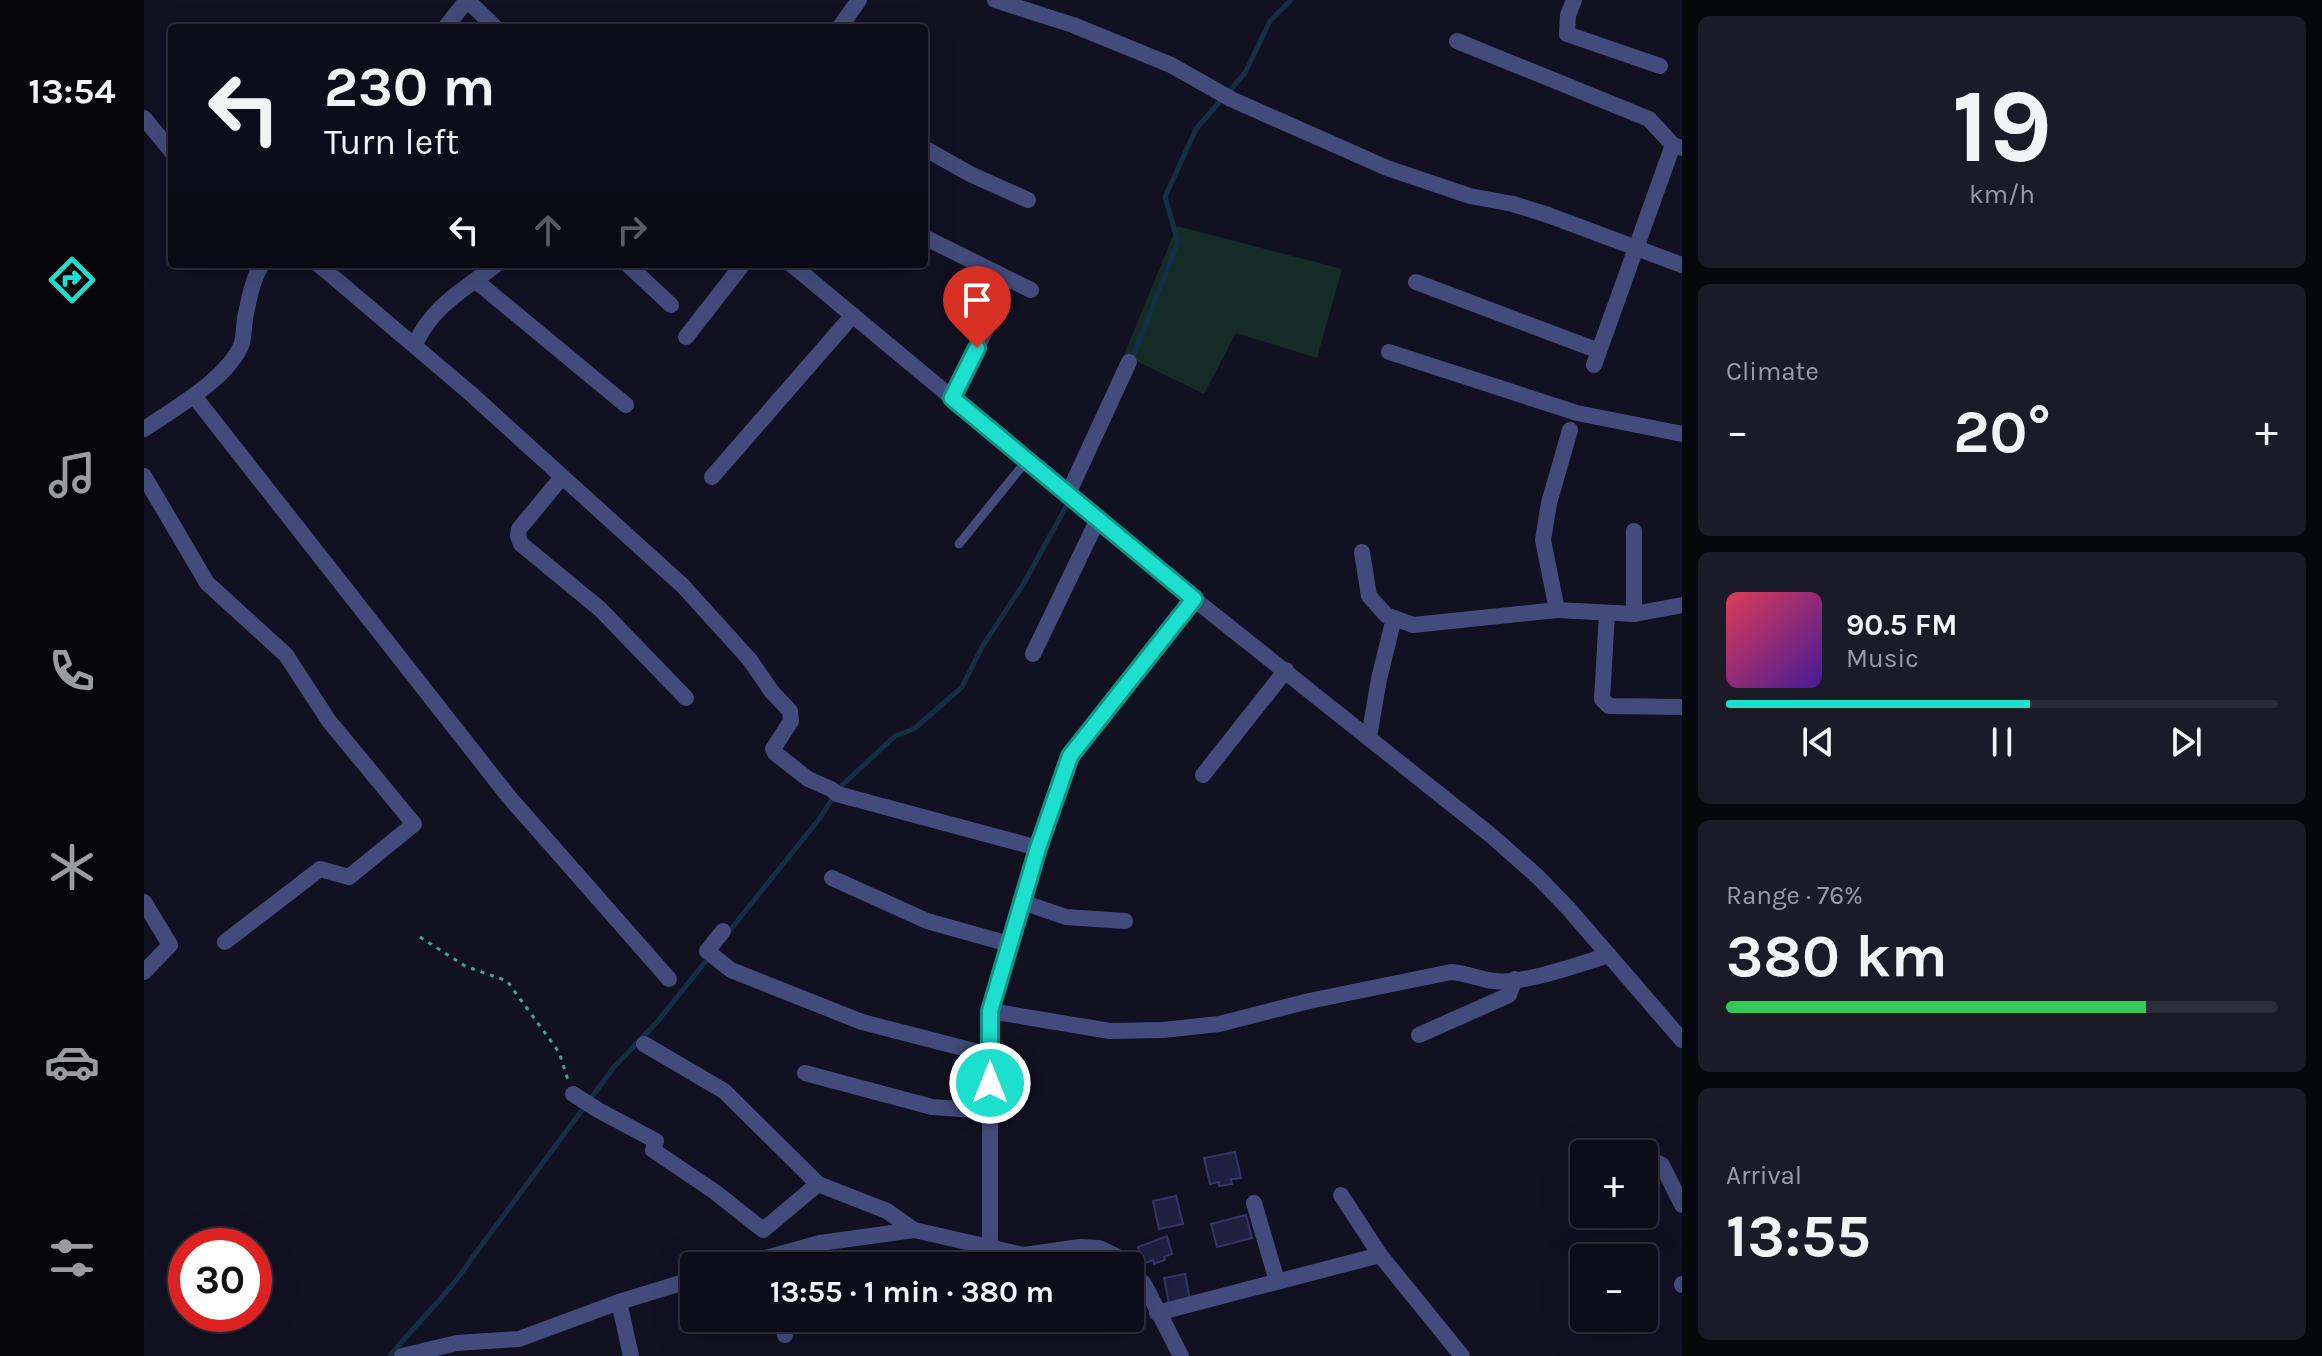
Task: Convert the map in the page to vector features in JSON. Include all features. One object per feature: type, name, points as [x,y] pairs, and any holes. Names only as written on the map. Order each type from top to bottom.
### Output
[{"type":"street","points":[[448,24],[467,0],[492,24]]},
{"type":"street","points":[[842,24],[859,0]]},
{"type":"street","points":[[995,0],[1073,25],[1171,65],[1226,96],[1387,168],[1470,196],[1513,204],[1548,215],[1682,265]]},
{"type":"street","points":[[1569,2],[1567,34],[1660,66]]},
{"type":"street","points":[[1416,282],[1596,358],[1678,146],[1649,119],[1457,41]]},
{"type":"street","points":[[144,118],[168,147]]},
{"type":"street","points":[[928,150],[970,174],[1028,200]]},
{"type":"street","points":[[928,239],[1031,290]]},
{"type":"street","points":[[144,429],[194,396],[235,357],[243,339],[259,268]]},
{"type":"street","points":[[323,268],[415,344],[683,586],[750,660],[792,716],[774,743],[775,753],[808,779],[834,791],[1038,848]]},
{"type":"street","points":[[415,344],[424,326],[443,304],[492,268]]},
{"type":"street","points":[[631,268],[671,305]]},
{"type":"street","points":[[686,337],[740,268]]},
{"type":"street","points":[[796,268],[1194,599],[1493,837],[1538,877],[1682,1040]]},
{"type":"street","points":[[476,281],[626,405]]},
{"type":"street","points":[[712,477],[853,315]]},
{"type":"street","points":[[952,398],[989,323]]},
{"type":"street","points":[[1389,352],[1577,413],[1682,434]]},
{"type":"street","points":[[1068,494],[1129,362]]},
{"type":"street","points":[[194,396],[509,797],[669,979]]},
{"type":"street","points":[[1557,610],[1543,540],[1549,503],[1570,430]]},
{"type":"street","points":[[144,476],[207,583],[286,655],[329,721],[414,824],[349,877],[320,869],[225,942]]},
{"type":"street","points":[[562,477],[519,529],[521,544],[600,609],[686,698]]},
{"type":"street","points":[[1033,654],[1098,519]]},
{"type":"street","points":[[1634,531],[1634,614]]},
{"type":"street","points":[[1362,552],[1369,596],[1386,615],[1413,625],[1557,610],[1634,614],[1682,605]]},
{"type":"street","points":[[990,1248],[990,1011],[1038,848],[1070,756],[1194,599]]},
{"type":"street","points":[[1607,613],[1604,703],[1609,706],[1682,707]]},
{"type":"street","points":[[1369,737],[1394,618]]},
{"type":"street","points":[[1203,775],[1286,670]]},
{"type":"street","points":[[832,878],[927,921],[1009,944]]},
{"type":"street","points":[[144,902],[170,945],[144,972]]},
{"type":"street","points":[[1022,902],[1066,917],[1125,921]]},
{"type":"street","points":[[723,931],[707,951],[731,970],[862,1022],[990,1055]]},
{"type":"street","points":[[990,1011],[1110,1031],[1163,1030],[1219,1024],[1309,1001],[1451,972],[1495,981],[1515,979],[1558,971],[1609,955]]},
{"type":"street","points":[[1419,1035],[1509,995],[1515,979]]},
{"type":"street","points":[[644,1044],[724,1091],[818,1184],[887,1211],[914,1230]]},
{"type":"street","points":[[805,1073],[932,1107],[990,1111]]},
{"type":"street","points":[[582,1101],[656,1141],[653,1150],[715,1192],[763,1230],[818,1184]]},
{"type":"street","points":[[1658,1163],[1662,1165],[1682,1205]]},
{"type":"street","points":[[1341,1195],[1380,1255],[1462,1356]]},
{"type":"street","points":[[1254,1203],[1277,1281]]},
{"type":"street","points":[[799,1252],[820,1243],[914,1230],[1009,1252]]},
{"type":"street","points":[[1045,1252],[1080,1247],[1099,1248],[1108,1252]]},
{"type":"street","points":[[1157,1313],[1380,1255]]},
{"type":"street","points":[[402,1356],[457,1343],[519,1339],[680,1283]]},
{"type":"street","points":[[1144,1284],[1181,1356]]},
{"type":"street","points":[[619,1302],[631,1356]]},
{"type":"lane","points":[[959,544],[1027,460]]},
{"type":"path","points":[[420,937],[465,966],[507,981],[559,1052],[582,1101]]},
{"type":"green space","points":[[1177,226],[1342,269],[1317,358],[1236,333],[1204,394],[1124,355]]},
{"type":"building","points":[[1235,1152],[1241,1178],[1231,1179],[1232,1184],[1210,1184],[1204,1158]]},
{"type":"building","points":[[1176,1196],[1183,1224],[1159,1229],[1153,1201]]},
{"type":"building","points":[[1246,1215],[1252,1238],[1217,1247],[1211,1224]]},
{"type":"building","points":[[1167,1236],[1172,1254],[1154,1264],[1153,1260],[1144,1264],[1144,1252],[1139,1252],[1138,1247]]},
{"type":"building","points":[[1185,1274],[1190,1300],[1169,1304],[1164,1278]]},
{"type":"waterway","points":[[1131,362],[1178,242],[1165,197],[1196,129],[1245,73],[1270,21],[1291,0]]},
{"type":"waterway","points":[[727,934],[820,818],[838,789],[895,736],[914,729],[962,687],[982,647],[1024,583],[1067,505]]},
{"type":"waterway","points":[[390,1356],[453,1284],[614,1067],[658,1021],[709,957]]},
{"type":"route","points":[[977,348],[952,398],[1194,599],[1070,756],[1038,848],[990,1011],[990,1083]]}]
